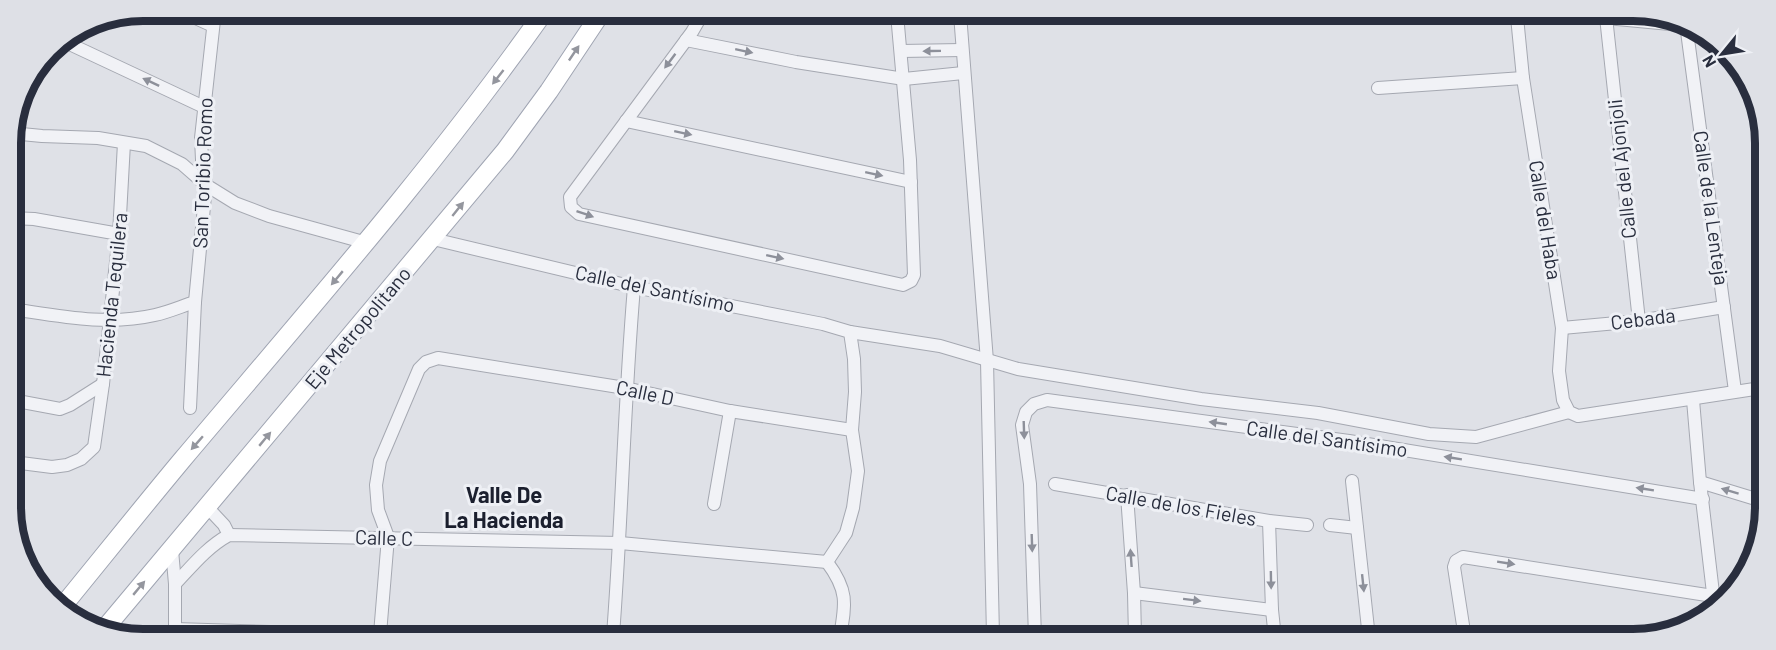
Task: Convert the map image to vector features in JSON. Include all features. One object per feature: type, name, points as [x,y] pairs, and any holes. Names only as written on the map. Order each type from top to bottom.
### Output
[{"type":"main road","points":[[66,602],[367,243],[505,67],[538,21]]},
{"type":"main road","name":"Eje Metropolitano","points":[[108,624],[505,151],[596,21]]},
{"type":"street","points":[[202,21],[213,26]]},
{"type":"street","name":"San Toribio Romo","points":[[190,408],[195,302],[206,184],[201,138],[214,21]]},
{"type":"street","points":[[698,21],[570,197],[571,207],[579,214],[903,285],[911,281],[914,275],[911,182],[898,21]]},
{"type":"street","points":[[960,21],[987,361],[993,629]]},
{"type":"street","name":"Calle del Haba","points":[[1518,21],[1523,78],[1562,328],[1559,371],[1563,400],[1573,414]]},
{"type":"street","name":"Calle del Ajonjoli","points":[[1606,21],[1639,321]]},
{"type":"street","name":"Calle de la Lenteja","points":[[1687,34],[1736,391]]},
{"type":"street","points":[[686,40],[796,62],[904,79],[963,73]]},
{"type":"street","points":[[71,44],[204,107]]},
{"type":"street","points":[[901,51],[962,50]]},
{"type":"street","points":[[1378,88],[1523,78]]},
{"type":"street","points":[[626,121],[911,182]]},
{"type":"street","points":[[21,133],[98,138],[146,147],[182,164],[234,204],[367,243]]},
{"type":"street","name":"Hacienda Tequilera","points":[[21,463],[67,465],[81,459],[94,447],[119,234],[124,143]]},
{"type":"street","points":[[21,218],[119,234]]},
{"type":"street","name":"Calle del Santísimo","points":[[433,239],[634,287],[812,322],[850,332],[940,346],[1018,369],[1201,399],[1318,413],[1429,434],[1476,437],[1573,414],[1755,389]]},
{"type":"street","points":[[613,629],[620,543],[626,388],[634,287]]},
{"type":"street","points":[[21,310],[109,321],[157,315],[195,302]]},
{"type":"street","name":"Cebada","points":[[1562,328],[1639,321],[1724,307]]},
{"type":"street","points":[[841,629],[845,594],[838,576],[827,562],[846,533],[854,508],[858,471],[852,429],[855,392],[850,332]]},
{"type":"street","name":"Calle D","points":[[388,537],[378,510],[376,485],[380,461],[419,369],[426,362],[438,358],[626,388],[729,411],[852,429]]},
{"type":"street","points":[[21,402],[60,409],[103,384]]},
{"type":"street","points":[[1464,629],[1454,567],[1456,561],[1463,556],[1713,596],[1693,399]]},
{"type":"street","name":"Calle del Santísimo","points":[[1035,629],[1030,484],[1022,425],[1026,412],[1034,404],[1047,400],[1349,441],[1703,499]]},
{"type":"street","points":[[714,504],[729,411]]},
{"type":"street","points":[[1352,481],[1368,629]]},
{"type":"street","points":[[1700,482],[1755,499]]},
{"type":"street","name":"Calle de los Fieles","points":[[1055,484],[1269,522],[1307,525]]},
{"type":"street","points":[[1127,495],[1134,593],[1134,629]]},
{"type":"street","points":[[176,584],[201,555],[229,535],[224,525],[207,507]]},
{"type":"street","points":[[1269,522],[1274,629]]},
{"type":"street","points":[[1330,525],[1357,528]]},
{"type":"street","name":"Calle C","points":[[229,535],[620,543],[827,562]]},
{"type":"street","points":[[380,629],[388,537]]},
{"type":"street","points":[[171,550],[176,584],[175,629]]},
{"type":"street","points":[[1134,593],[1272,610]]},
{"type":"district","name":"Valle De La Hacienda","points":[[504,508]]}]
